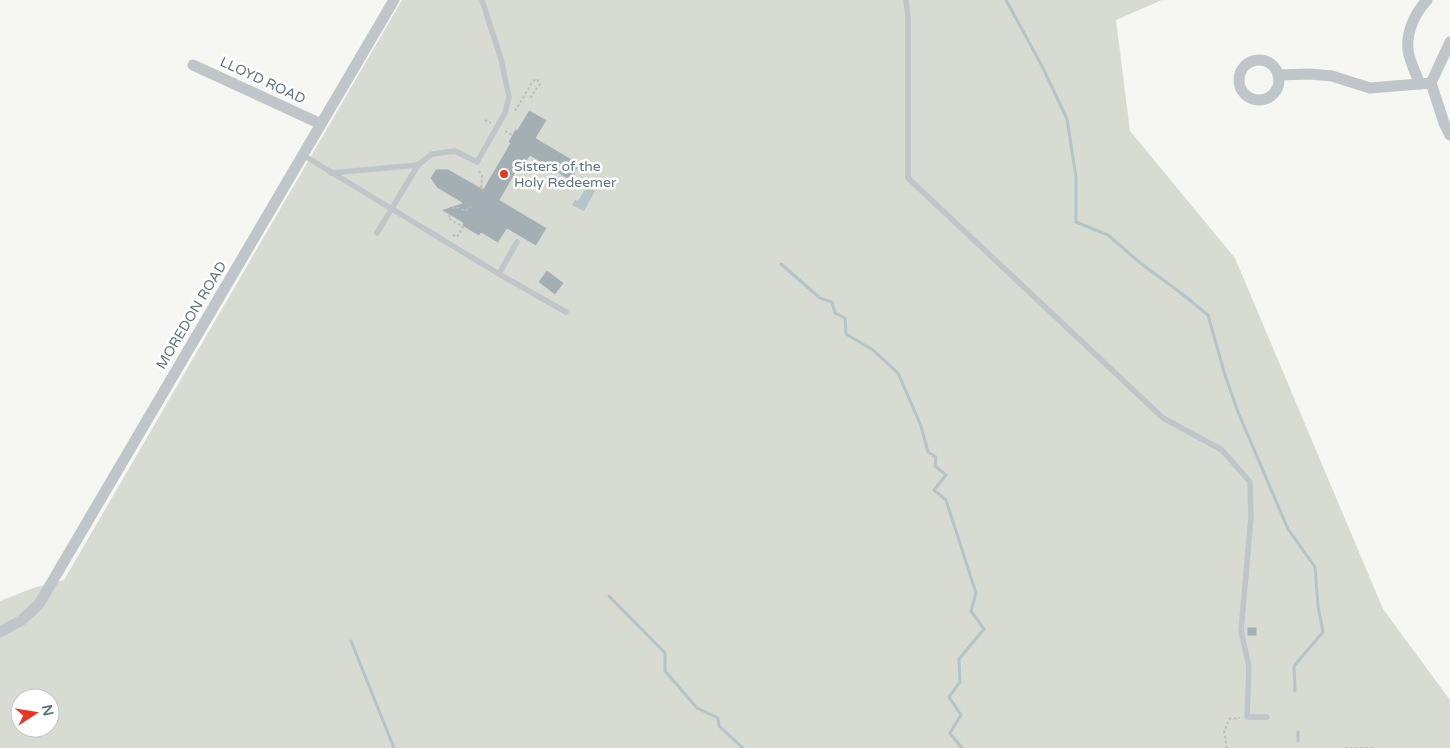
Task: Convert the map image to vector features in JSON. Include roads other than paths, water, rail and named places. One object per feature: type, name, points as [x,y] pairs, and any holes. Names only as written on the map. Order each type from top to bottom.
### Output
[{"type":"street","name":"MOREDON ROAD","points":[[0,632],[22,620],[39,604],[394,0]]},
{"type":"street","points":[[1427,0],[1421,7],[1409,30],[1408,51],[1450,134]]},
{"type":"street","points":[[1425,83],[1450,42]]},
{"type":"street","name":"LLOYD ROAD","points":[[193,65],[321,124]]},
{"type":"street","points":[[1278,75],[1310,74],[1332,76],[1370,88],[1425,83]]},
{"type":"lane","points":[[377,233],[418,165],[432,154],[450,151],[455,151],[477,162],[505,113],[510,97],[501,59],[482,0]]},
{"type":"lane","points":[[906,0],[908,17],[908,178],[1163,418],[1222,450],[1250,482],[1251,517],[1241,631],[1249,667],[1247,718],[1267,717]]},
{"type":"lane","points":[[303,156],[566,312]]},
{"type":"lane","points":[[331,173],[418,165]]},
{"type":"lane","points":[[499,274],[517,242]]},
{"type":"waterway","points":[[1006,0],[1042,66],[1067,119],[1076,177],[1076,222],[1108,235],[1139,262],[1208,315],[1238,412],[1288,529],[1315,567],[1318,606],[1323,632],[1294,666],[1295,691]]},
{"type":"waterway","points":[[781,264],[820,298],[832,302],[835,313],[845,318],[846,334],[873,350],[898,373],[921,426],[928,452],[936,457],[935,466],[946,475],[934,490],[946,500],[976,593],[971,611],[984,629],[959,659],[960,682],[949,697],[961,715],[950,733],[962,748]]},
{"type":"waterway","points":[[609,596],[665,653],[665,671],[697,708],[718,718],[719,726],[743,748]]},
{"type":"waterway","points":[[351,641],[394,748]]},
{"type":"waterway","points":[[1298,732],[1298,741]]},
{"type":"place","name":"Sisters of the Holy Redeemer","points":[[504,174]]}]
